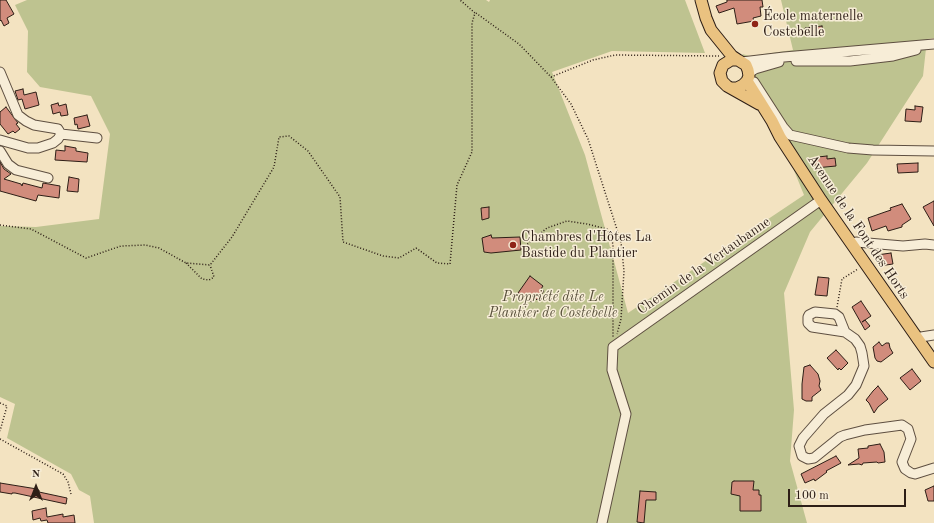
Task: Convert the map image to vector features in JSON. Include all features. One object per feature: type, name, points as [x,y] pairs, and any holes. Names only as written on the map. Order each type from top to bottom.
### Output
[{"type":"main road","points":[[701,0],[711,30],[732,56],[747,68],[748,77],[740,87],[731,88],[724,84],[720,77],[723,60],[718,39]]},
{"type":"main road","points":[[723,60],[740,61]]},
{"type":"main road","name":"Avenue de la Font des Horts","points":[[748,77],[762,105],[821,200],[934,362]]},
{"type":"main road","name":"Avenue de la Font des Horts","points":[[731,88],[762,105]]},
{"type":"street","points":[[740,61],[934,44]]},
{"type":"street","points":[[934,49],[923,49],[893,56],[850,61],[778,62],[755,69],[748,77],[771,108],[786,132],[790,135],[848,148],[873,150],[934,150]]},
{"type":"street","points":[[0,72],[18,115],[26,122],[34,125],[58,129],[61,134]]},
{"type":"street","points":[[61,134],[97,138]]},
{"type":"street","points":[[0,140],[28,148],[38,148],[53,143],[61,134]]},
{"type":"street","points":[[0,151],[8,164],[16,170],[48,178]]},
{"type":"street","name":"Chemin de la Vertaubanne","points":[[613,347],[821,200]]},
{"type":"street","points":[[852,244],[856,242],[903,246],[925,244],[934,245]]},
{"type":"street","points":[[845,332],[841,321],[836,315],[815,312],[809,315],[808,322],[812,327],[845,332],[855,339],[860,346],[864,359],[862,373],[856,386],[848,395],[824,414],[803,438],[799,446],[802,456],[808,459],[814,458],[840,437],[845,435],[902,424],[908,429],[911,438],[902,462],[905,469],[911,474],[915,474],[934,468]]},
{"type":"street","points":[[917,339],[934,335]]},
{"type":"street","points":[[602,523],[626,414],[612,370],[613,347]]},
{"type":"path","points":[[460,0],[475,13],[519,44],[551,77],[571,104],[588,139],[621,242],[624,271],[621,319],[613,347]]},
{"type":"path","points":[[210,265],[232,236],[274,167],[279,137],[289,136],[308,151],[340,197],[343,242],[383,256],[399,258],[416,248],[437,263],[450,264],[457,185],[472,152],[472,23],[475,13]]},
{"type":"path","points":[[551,77],[593,60],[615,55],[723,60]]},
{"type":"path","points":[[525,246],[547,228],[567,221],[607,229],[613,244],[613,347]]},
{"type":"path","points":[[0,225],[31,230],[86,258],[121,246],[145,245],[159,248],[186,263],[202,279],[209,280],[214,277],[210,265]]},
{"type":"path","points":[[186,263],[210,265]]},
{"type":"path","points":[[836,315],[842,279],[865,264]]},
{"type":"path","points":[[0,403],[7,406],[0,431]]},
{"type":"path","points":[[0,439],[63,474],[68,482],[71,494]]},
{"type":"green space","name":"Propriété dite Le Plantier de Costebelle","points":[[27,0],[486,0],[489,2],[490,0],[685,0],[705,53],[612,51],[552,72],[585,155],[628,313],[804,195],[754,72],[742,54],[750,56],[793,50],[781,0],[934,0],[934,38],[927,39],[923,76],[867,163],[810,232],[784,293],[794,410],[790,461],[807,523],[94,523],[90,496],[79,490],[71,474],[7,438],[15,404],[0,397],[0,226],[36,227],[99,219],[110,134],[91,96],[40,87],[27,72],[28,31],[15,5]]},
{"type":"building","points":[[0,0],[6,0],[14,14],[7,18],[9,23],[4,26],[1,20],[0,21]]},
{"type":"building","points":[[727,0],[762,0],[763,7],[760,7],[761,16],[753,18],[754,21],[737,24],[734,8],[719,13],[716,6],[727,2]]},
{"type":"building","points":[[822,26],[823,33],[806,36],[805,28]]},
{"type":"building","points":[[23,89],[24,95],[36,92],[39,105],[25,109],[22,99],[18,100],[15,91]]},
{"type":"building","points":[[58,103],[59,106],[66,104],[68,115],[61,116],[60,112],[53,114],[51,105]]},
{"type":"building","points":[[915,106],[923,107],[921,122],[905,121],[906,109],[915,110]]},
{"type":"building","points":[[6,107],[18,123],[16,124],[20,129],[15,133],[13,131],[8,134],[0,124],[0,112]]},
{"type":"building","points":[[87,115],[90,126],[78,129],[77,124],[75,125],[74,118]]},
{"type":"building","points":[[65,146],[76,148],[76,151],[88,153],[87,162],[55,160],[56,150],[65,151]]},
{"type":"building","points":[[827,156],[827,159],[835,158],[836,166],[815,168],[815,160],[819,159],[818,157]]},
{"type":"building","points":[[0,162],[4,169],[11,174],[4,179],[21,184],[22,186],[23,183],[42,188],[43,183],[60,186],[59,198],[38,195],[36,201],[0,191]]},
{"type":"building","points":[[918,163],[918,172],[898,173],[897,164]]},
{"type":"building","points":[[69,177],[79,179],[78,192],[67,191]]},
{"type":"building","points":[[934,201],[934,226],[923,207]]},
{"type":"building","points":[[902,204],[911,219],[902,225],[902,227],[888,231],[886,226],[872,231],[868,218],[891,210],[890,208]]},
{"type":"building","points":[[489,207],[489,218],[482,220],[481,208]]},
{"type":"building","points":[[491,235],[492,238],[520,237],[521,250],[491,253],[484,252],[482,238]]},
{"type":"building","points":[[891,253],[893,264],[879,266],[877,255]]},
{"type":"building","points":[[530,276],[543,286],[541,289],[544,291],[537,300],[535,298],[532,302],[518,293]]},
{"type":"building","points":[[818,277],[829,278],[827,296],[815,295]]},
{"type":"building","points":[[861,301],[871,316],[865,320],[870,326],[865,330],[852,307]]},
{"type":"building","points":[[879,342],[882,346],[889,343],[893,353],[881,362],[877,361],[875,358],[873,347]]},
{"type":"building","points":[[836,350],[848,363],[841,370],[839,368],[838,370],[827,358]]},
{"type":"building","points":[[810,365],[818,374],[820,381],[819,386],[821,390],[812,397],[812,401],[806,401],[802,399],[802,384],[804,367]]},
{"type":"building","points":[[912,369],[921,381],[910,390],[900,378]]},
{"type":"building","points":[[878,386],[888,399],[878,407],[874,413],[866,400]]},
{"type":"building","points":[[880,444],[884,452],[885,462],[848,465],[859,458],[858,449],[868,448],[868,446]]},
{"type":"building","points":[[836,456],[841,463],[826,471],[827,472],[815,481],[814,479],[805,483],[801,474]]},
{"type":"building","points":[[754,481],[753,490],[759,490],[759,495],[761,495],[761,511],[740,511],[740,496],[731,494],[732,482]]},
{"type":"building","points":[[0,483],[37,489],[36,490],[39,490],[39,492],[67,498],[66,504],[15,493],[0,492]]},
{"type":"building","points":[[934,486],[934,501],[928,501],[925,490]]},
{"type":"building","points":[[640,491],[656,492],[656,500],[646,500],[644,523],[637,522]]},
{"type":"building","points":[[46,508],[47,517],[63,514],[63,517],[74,515],[75,523],[48,523],[47,520],[41,521],[40,518],[33,520],[32,511]]},
{"type":"place","name":"École maternelle Costebelle","points":[[755,24]]},
{"type":"place","name":"Chambres d'Hôtes La Bastide du Plantier","points":[[513,245]]}]
